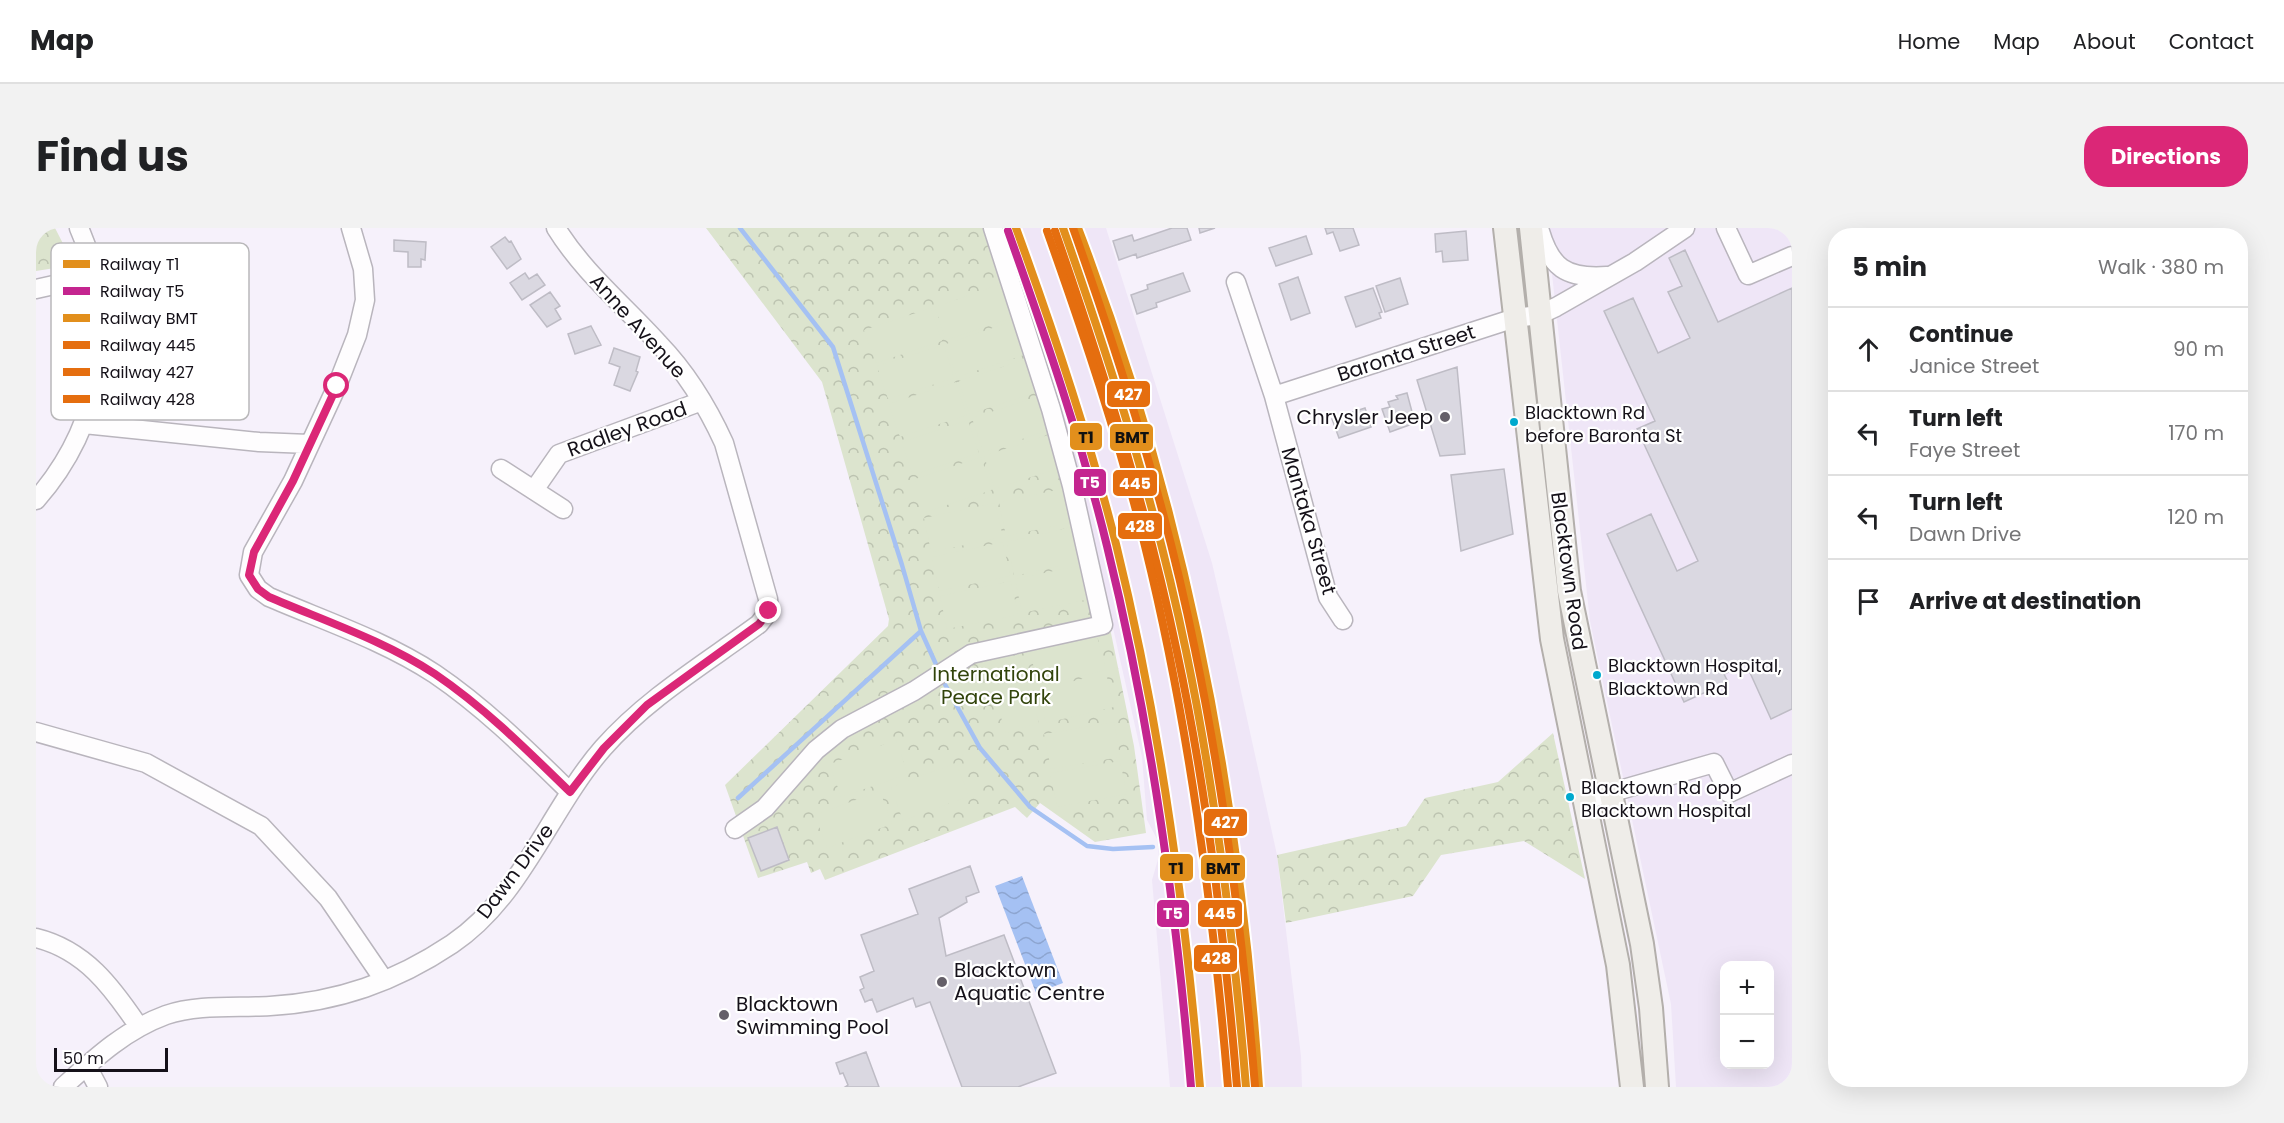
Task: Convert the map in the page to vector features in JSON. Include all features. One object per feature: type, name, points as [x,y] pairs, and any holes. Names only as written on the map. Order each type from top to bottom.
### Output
[{"type":"main road","name":"Blacktown Road","points":[[1531,228],[1569,591],[1647,975],[1657,1087]]},
{"type":"main road","name":"Blacktown Road","points":[[1505,229],[1550,628],[1618,964],[1632,1087]]},
{"type":"street","points":[[79,228],[84,243]]},
{"type":"street","points":[[351,228],[363,269],[365,300],[357,335],[337,386],[293,481],[254,552],[249,575],[258,589],[269,597],[388,648],[435,674],[492,717],[570,792]]},
{"type":"street","name":"Anne Avenue","points":[[556,228],[601,286],[661,345],[702,401],[724,443],[768,599]]},
{"type":"street","points":[[735,829],[765,808],[816,750],[842,729],[934,678],[971,654],[1103,625],[1072,486],[1054,420],[993,228]]},
{"type":"street","points":[[1539,228],[1552,261],[1561,270],[1576,276],[1609,276]]},
{"type":"street","points":[[1539,315],[1635,262],[1685,228]]},
{"type":"street","points":[[1726,228],[1748,276],[1792,256]]},
{"type":"street","name":"Mantaka Street","points":[[1236,282],[1274,396],[1328,597],[1343,620]]},
{"type":"street","points":[[36,288],[51,285]]},
{"type":"street","name":"Baronta Street","points":[[1274,396],[1515,318],[1539,315]]},
{"type":"street","name":"Radley Road","points":[[534,490],[559,454],[702,401]]},
{"type":"street","points":[[36,501],[62,467],[85,420]]},
{"type":"street","points":[[84,424],[259,442],[309,444]]},
{"type":"street","points":[[501,469],[563,509]]},
{"type":"street","name":"Dawn Drive","points":[[63,1087],[110,1046],[139,1027],[164,1016],[190,1009],[321,1001],[355,993],[452,944],[480,920],[520,871],[570,792],[604,748],[647,705],[759,624],[769,611],[768,599]]},
{"type":"street","points":[[36,732],[146,763],[261,826],[328,898],[384,980]]},
{"type":"street","points":[[1585,800],[1714,763],[1729,793],[1792,764]]},
{"type":"street","points":[[36,938],[64,948],[89,964],[103,978],[139,1027]]},
{"type":"street","points":[[87,1066],[98,1087]]},
{"type":"shaded area","points":[[1000,228],[1106,228],[1212,563],[1230,641],[1277,855],[1301,1056],[1302,1087],[1170,1087],[1152,880],[1159,856],[1157,839],[1147,820],[1142,757],[1082,490]]},
{"type":"shaded area","points":[[1547,228],[1792,228],[1792,1087],[1676,1087],[1671,1004],[1590,621]]},
{"type":"green space","points":[[36,228],[55,228],[63,243],[51,243],[51,269],[36,271]]},
{"type":"green space","name":"International Peace Park","points":[[706,228],[998,228],[1088,520],[1134,746],[1146,833],[1095,842],[1040,803],[1027,818],[1015,807],[825,880],[820,869],[811,873],[807,862],[758,878],[725,785],[888,626],[889,619],[822,382]]},
{"type":"green space","points":[[1001,284],[1012,318],[946,340],[935,307]]},
{"type":"green space","points":[[931,308],[942,341],[876,363],[864,330]]},
{"type":"green space","points":[[1013,321],[1024,355],[957,377],[946,344]]},
{"type":"green space","points":[[944,345],[954,378],[888,399],[877,366]]},
{"type":"green space","points":[[1026,359],[1037,392],[970,414],[959,381]]},
{"type":"green space","points":[[956,382],[967,415],[900,437],[889,404]]},
{"type":"green space","points":[[1038,397],[1049,430],[983,452],[972,418]]},
{"type":"green space","points":[[968,420],[979,453],[913,475],[902,442]]},
{"type":"green space","points":[[1051,434],[1062,467],[995,489],[984,456]]},
{"type":"green space","points":[[981,457],[992,490],[926,512],[915,479]]},
{"type":"green space","points":[[1067,488],[1074,522],[1006,536],[999,502]]},
{"type":"green space","points":[[995,503],[1003,537],[931,552],[924,518]]},
{"type":"green space","points":[[1075,526],[1082,561],[1014,576],[1007,542]]},
{"type":"green space","points":[[1003,542],[1010,576],[939,591],[932,557]]},
{"type":"green space","points":[[1083,565],[1090,599],[1022,613],[1015,579]]},
{"type":"green space","points":[[1011,581],[1018,615],[947,629],[940,596]]},
{"type":"green space","points":[[1097,636],[1106,670],[1038,686],[1030,651]]},
{"type":"green space","points":[[1019,656],[1039,723],[1006,733],[985,667]]},
{"type":"green space","points":[[1106,673],[1114,707],[1046,723],[1038,690]]},
{"type":"green space","points":[[1114,722],[1120,757],[1051,769],[1044,734]]},
{"type":"green space","points":[[1553,733],[1585,879],[1524,841],[1441,855],[1413,896],[1286,923],[1277,855],[1406,826],[1425,798],[1498,782]]},
{"type":"green space","points":[[896,740],[908,774],[841,797],[830,764]]},
{"type":"green space","points":[[1120,761],[1127,794],[1057,807],[1050,773]]},
{"type":"green space","points":[[956,763],[969,796],[903,821],[891,787]]},
{"type":"green space","points":[[880,791],[892,824],[827,848],[815,815]]},
{"type":"water","points":[[1022,876],[1063,983],[1036,993],[995,886]]},
{"type":"building","points":[[1172,228],[1187,228],[1191,240],[1137,258],[1136,254],[1119,260],[1113,241],[1132,235],[1134,241]]},
{"type":"building","points":[[1199,228],[1215,228],[1200,233]]},
{"type":"building","points":[[1325,228],[1353,228],[1359,245],[1340,251],[1333,232],[1327,234]]},
{"type":"building","points":[[1466,231],[1468,260],[1443,262],[1442,251],[1436,252],[1435,234]]},
{"type":"building","points":[[1306,236],[1312,254],[1276,266],[1269,248]]},
{"type":"building","points":[[505,237],[509,242],[511,241],[521,259],[507,269],[491,247]]},
{"type":"building","points":[[394,240],[426,242],[425,260],[421,259],[421,267],[408,267],[408,252],[394,251]]},
{"type":"building","points":[[1685,250],[1718,322],[1792,288],[1792,709],[1771,719],[1746,664],[1724,674],[1728,682],[1684,702],[1607,534],[1651,514],[1677,571],[1698,561],[1637,429],[1655,421],[1604,311],[1633,298],[1658,353],[1690,338],[1668,292],[1682,286],[1669,258]]},
{"type":"building","points":[[525,273],[529,279],[537,274],[545,285],[522,300],[510,283]]},
{"type":"building","points":[[1183,273],[1190,291],[1156,303],[1157,307],[1137,314],[1131,295],[1148,289],[1147,285]]},
{"type":"building","points":[[1298,277],[1310,313],[1291,320],[1279,284]]},
{"type":"building","points":[[1400,278],[1408,304],[1385,312],[1376,286]]},
{"type":"building","points":[[1373,288],[1382,312],[1379,313],[1381,318],[1356,327],[1345,297]]},
{"type":"building","points":[[550,292],[560,306],[555,309],[561,319],[547,327],[530,305]]},
{"type":"building","points":[[591,326],[601,345],[575,354],[568,334]]},
{"type":"building","points":[[614,348],[640,357],[636,371],[638,372],[630,391],[614,385],[620,367],[609,363]]},
{"type":"building","name":"Chrysler Jeep","points":[[1457,367],[1465,454],[1440,456],[1417,380]]},
{"type":"building","points":[[1407,393],[1415,423],[1390,432],[1382,409],[1390,407],[1388,402],[1398,399],[1396,396]]},
{"type":"building","points":[[1365,408],[1371,427],[1339,438],[1332,419]]},
{"type":"building","points":[[1504,469],[1513,534],[1461,551],[1451,475]]},
{"type":"building","points":[[777,827],[789,860],[761,871],[748,838]]},
{"type":"building","name":"Blacktown Aquatic Centre","points":[[970,866],[979,892],[966,897],[967,902],[939,918],[946,956],[1004,935],[1056,1073],[1018,1087],[962,1087],[930,1002],[916,1007],[913,998],[877,1012],[872,999],[865,1002],[860,990],[864,988],[860,977],[874,971],[861,935],[918,914],[909,889]]},
{"type":"building","points":[[866,1052],[879,1087],[845,1087],[848,1085],[836,1063]]},
{"type":"waterway","points":[[740,228],[833,347],[921,631],[939,671]]},
{"type":"waterway","points":[[738,798],[921,631]]},
{"type":"waterway","points":[[942,679],[980,748],[1030,807],[1087,846],[1113,849],[1153,847]]},
{"type":"rail line","name":"T1","points":[[1016,228],[1083,424],[1106,504],[1132,611],[1169,814],[1187,950],[1200,1087]]},
{"type":"rail line","name":"BMT","points":[[1063,228],[1132,438],[1161,544],[1186,651],[1223,868],[1246,1087]]},
{"type":"rail line","name":"427","points":[[1073,228],[1142,437],[1171,543],[1195,650],[1206,704],[1232,868],[1255,1086]]},
{"type":"rail line","name":"T1","points":[[1078,228],[1115,332],[1148,437],[1201,651],[1221,759],[1237,868],[1250,977],[1259,1087]]},
{"type":"rail line","name":"T5","points":[[1008,231],[1074,427],[1097,506],[1123,613],[1160,815],[1178,951],[1191,1087]]},
{"type":"rail line","name":"428","points":[[1047,231],[1112,427],[1135,506],[1161,613],[1187,747],[1207,883],[1228,1087]]},
{"type":"rail line","name":"445","points":[[1055,231],[1123,440],[1152,545],[1177,652],[1198,760],[1214,869],[1237,1087]]},
{"type":"place","name":"Chrysler Jeep","points":[[1445,417]]},
{"type":"place","name":"Blacktown Rd before Baronta St","points":[[1514,422]]},
{"type":"place","name":"Blacktown Hospital, Blacktown Rd","points":[[1597,675]]},
{"type":"place","name":"Blacktown Rd opp Blacktown Hospital","points":[[1570,797]]},
{"type":"place","name":"Blacktown Aquatic Centre","points":[[942,982]]},
{"type":"place","name":"Blacktown Swimming Pool","points":[[724,1015]]},
{"type":"route","points":[[337,386],[293,481],[254,552],[249,575],[258,589],[269,597],[388,648],[435,674],[492,717],[570,792],[604,748],[647,705],[759,624],[769,611]]}]
